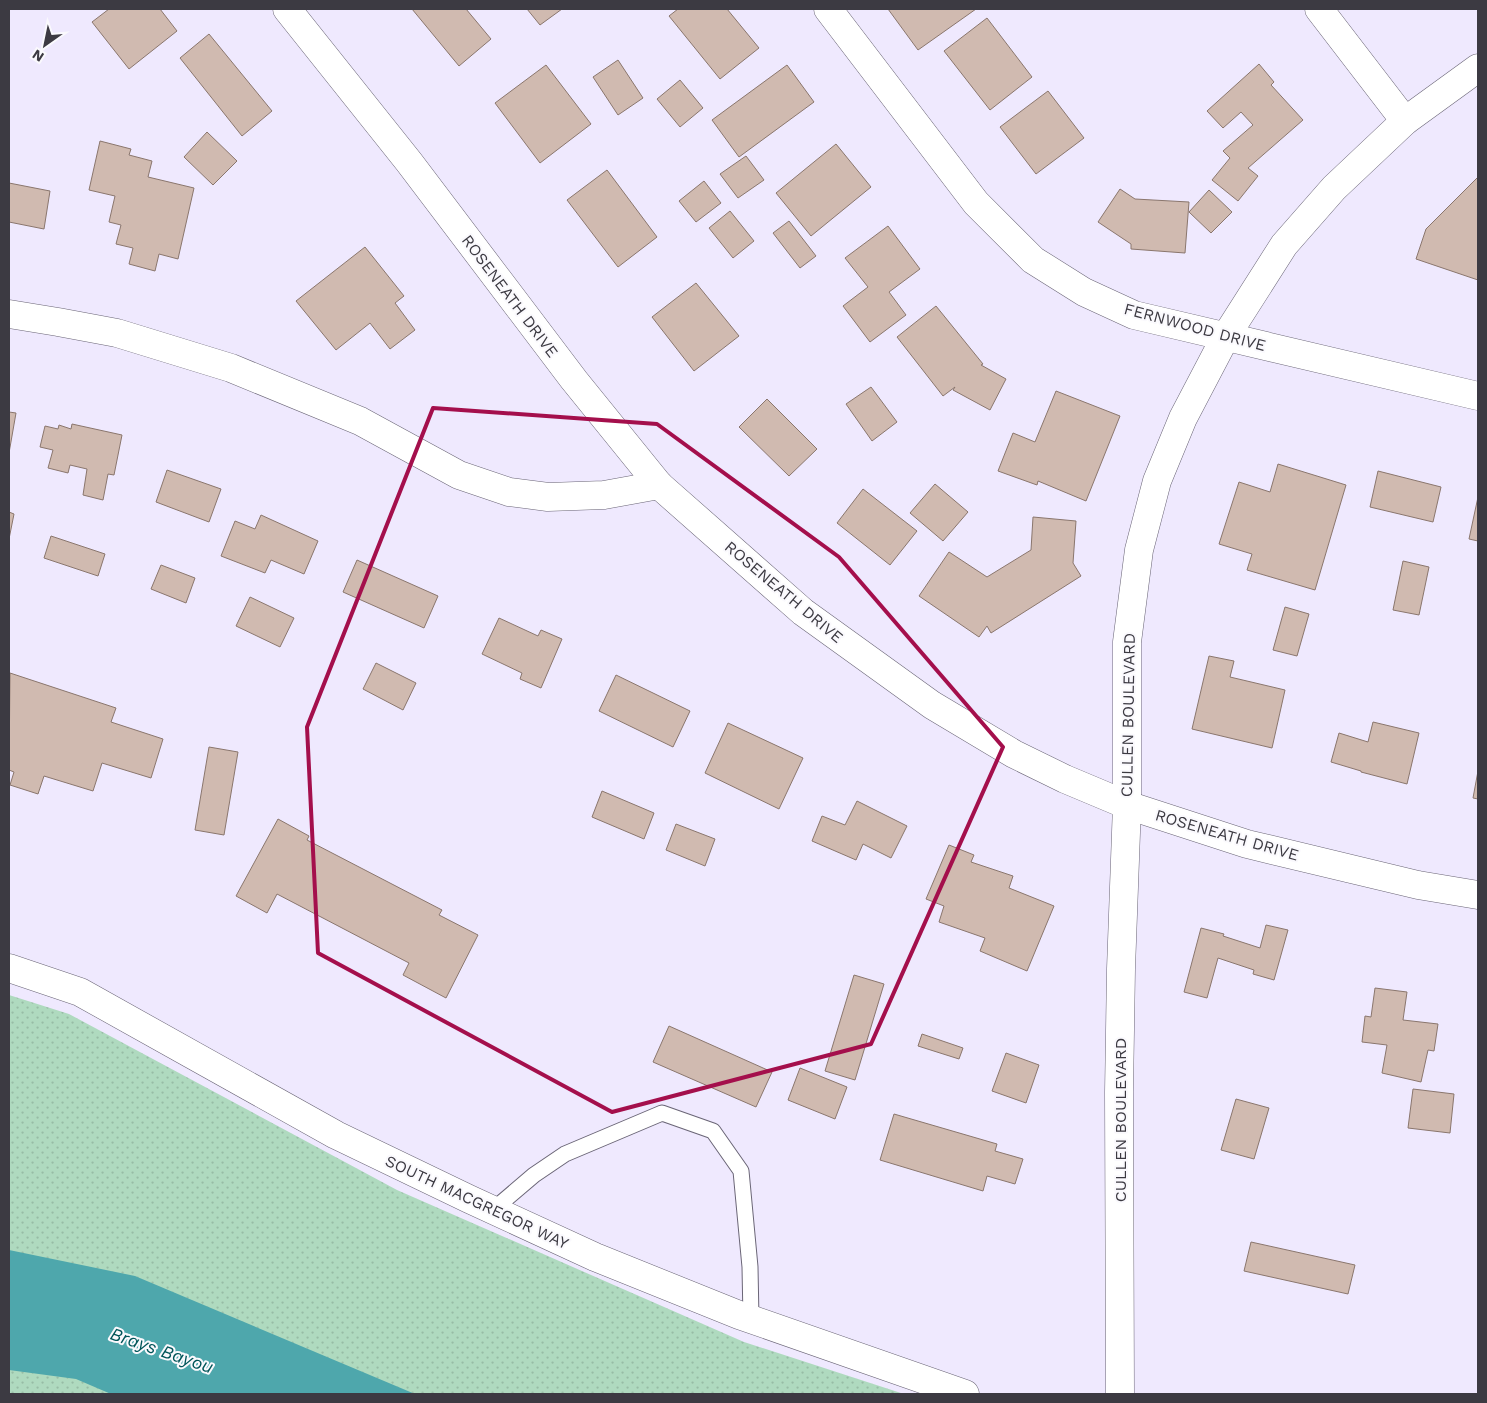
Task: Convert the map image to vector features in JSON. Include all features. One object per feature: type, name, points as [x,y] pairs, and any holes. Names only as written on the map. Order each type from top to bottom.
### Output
[{"type":"street","name":"ROSENEATH DRIVE","points":[[287,9],[409,162],[574,380],[659,485],[804,612],[932,705],[1014,754],[1065,779],[1127,805],[1247,844],[1418,885],[1478,895]]},
{"type":"street","name":"FERNWOOD DRIVE","points":[[828,9],[976,204],[1033,260],[1084,292],[1134,315],[1416,383],[1478,396]]},
{"type":"street","points":[[1319,9],[1405,121]]},
{"type":"street","name":"CULLEN BOULEVARD","points":[[1120,1394],[1119,1092],[1127,805],[1127,642],[1139,550],[1157,481],[1183,418],[1226,336],[1284,245],[1334,188],[1405,121],[1478,68]]},
{"type":"street","points":[[9,314],[117,333],[231,368],[360,421],[459,475],[509,492],[548,497],[604,495],[659,485]]},
{"type":"street","name":"SOUTH MACGREGOR WAY","points":[[9,968],[80,992],[336,1135],[595,1257],[751,1319],[965,1394]]},
{"type":"lane","points":[[493,1210],[534,1175],[566,1154],[662,1113],[713,1131],[741,1171],[750,1267],[751,1319]]},
{"type":"highlighted area","points":[[433,408],[657,424],[839,557],[1003,747],[871,1044],[612,1112],[318,953],[307,727]]},
{"type":"shaded area","points":[[9,995],[69,1014],[397,1190],[744,1342],[904,1394],[9,1394]]},
{"type":"water","name":"Brays Bayou","points":[[9,1250],[135,1276],[415,1394],[111,1394],[76,1379],[9,1370]]},
{"type":"building","points":[[109,9],[160,9],[177,31],[129,69],[92,22]]},
{"type":"building","points":[[412,9],[466,9],[491,39],[459,66]]},
{"type":"building","points":[[527,9],[562,9],[540,25]]},
{"type":"building","points":[[678,9],[727,9],[759,48],[720,79],[669,16]]},
{"type":"building","points":[[888,9],[976,9],[918,50]]},
{"type":"building","points":[[987,18],[1032,77],[990,110],[944,51]]},
{"type":"building","points":[[209,34],[272,111],[242,136],[180,58]]},
{"type":"building","points":[[618,60],[643,98],[618,115],[593,77]]},
{"type":"building","points":[[1259,64],[1274,82],[1271,85],[1303,120],[1248,168],[1258,176],[1238,201],[1212,180],[1230,158],[1223,151],[1253,125],[1241,112],[1223,128],[1207,111]]},
{"type":"building","points":[[546,65],[591,124],[540,163],[495,103]]},
{"type":"building","points":[[787,65],[814,102],[739,157],[712,120]]},
{"type":"building","points":[[680,80],[703,108],[680,127],[657,99]]},
{"type":"building","points":[[1048,91],[1084,138],[1036,174],[1000,127]]},
{"type":"building","points":[[207,132],[237,161],[213,185],[184,157]]},
{"type":"building","points":[[100,141],[131,149],[129,155],[152,161],[148,177],[194,188],[178,259],[159,254],[155,271],[129,264],[133,248],[116,244],[121,225],[109,222],[115,196],[89,190]]},
{"type":"building","points":[[836,144],[871,187],[811,236],[776,193]]},
{"type":"building","points":[[746,156],[764,180],[738,198],[720,174]]},
{"type":"building","points":[[607,170],[657,237],[618,267],[567,200]]},
{"type":"building","points":[[1478,177],[1478,280],[1416,259],[1426,229]]},
{"type":"building","points":[[704,181],[721,203],[696,222],[679,201]]},
{"type":"building","points":[[9,183],[50,191],[44,229],[9,222]]},
{"type":"building","points":[[1120,189],[1135,199],[1189,202],[1185,253],[1131,249],[1131,244],[1098,222]]},
{"type":"building","points":[[1209,190],[1232,212],[1211,233],[1189,212]]},
{"type":"building","points":[[730,211],[754,241],[733,258],[709,228]]},
{"type":"building","points":[[789,221],[816,256],[800,268],[773,233]]},
{"type":"building","points":[[888,226],[920,269],[889,292],[906,315],[870,342],[843,306],[868,287],[845,258]]},
{"type":"building","points":[[365,247],[404,296],[395,303],[415,330],[390,349],[370,323],[336,350],[296,301]]},
{"type":"building","points":[[696,283],[739,336],[694,371],[652,317]]},
{"type":"building","points":[[936,306],[983,364],[981,365],[1006,379],[990,410],[953,390],[955,387],[943,396],[897,337]]},
{"type":"building","points":[[871,387],[897,422],[872,441],[846,404]]},
{"type":"building","points":[[1056,391],[1120,416],[1086,501],[1038,481],[1037,485],[998,471],[1013,433],[1035,442]]},
{"type":"building","points":[[767,399],[817,449],[789,476],[739,427]]},
{"type":"building","points":[[9,412],[16,413],[9,453]]},
{"type":"building","points":[[72,424],[122,435],[114,475],[108,474],[103,500],[83,495],[87,469],[70,465],[68,473],[48,468],[53,450],[40,447],[45,426],[58,429],[59,425],[71,429]]},
{"type":"building","points":[[1278,464],[1346,485],[1315,590],[1247,570],[1252,554],[1219,544],[1239,482],[1270,492]]},
{"type":"building","points":[[167,470],[221,489],[209,522],[156,502]]},
{"type":"building","points":[[1378,471],[1441,487],[1433,522],[1370,507]]},
{"type":"building","points":[[935,484],[968,512],[943,541],[910,513]]},
{"type":"building","points":[[863,489],[917,531],[890,565],[837,523]]},
{"type":"building","points":[[1478,497],[1478,541],[1469,539]]},
{"type":"building","points":[[9,512],[14,514],[9,539]]},
{"type":"building","points":[[261,515],[318,541],[304,574],[271,560],[265,573],[221,556],[235,521],[255,529]]},
{"type":"building","points":[[1033,517],[1076,521],[1073,563],[1081,576],[991,633],[987,626],[979,637],[919,596],[949,552],[987,577],[1031,550]]},
{"type":"building","points":[[51,536],[105,554],[98,576],[44,558]]},
{"type":"building","points":[[357,560],[438,596],[424,628],[343,592]]},
{"type":"building","points":[[1403,561],[1429,567],[1419,615],[1393,610]]},
{"type":"building","points":[[161,565],[195,578],[186,603],[151,589]]},
{"type":"building","points":[[250,597],[294,618],[280,647],[236,626]]},
{"type":"building","points":[[1285,607],[1309,614],[1297,656],[1273,650]]},
{"type":"building","points":[[499,618],[538,636],[541,630],[562,639],[541,688],[520,679],[522,673],[482,654]]},
{"type":"building","points":[[1209,656],[1234,661],[1230,677],[1285,690],[1272,748],[1192,729]]},
{"type":"building","points":[[376,663],[416,683],[403,710],[363,689]]},
{"type":"building","points":[[10,673],[116,708],[111,722],[163,739],[151,778],[102,763],[93,791],[44,776],[38,794],[10,785],[14,772],[9,770]]},
{"type":"building","points":[[616,675],[690,711],[673,747],[599,711]]},
{"type":"building","points":[[1373,722],[1419,733],[1407,784],[1331,762],[1339,733],[1368,742]]},
{"type":"building","points":[[728,723],[803,758],[779,809],[705,773]]},
{"type":"building","points":[[209,747],[238,752],[224,835],[195,830]]},
{"type":"building","points":[[1478,771],[1478,799],[1473,798]]},
{"type":"building","points":[[602,791],[654,813],[644,839],[592,817]]},
{"type":"building","points":[[857,801],[907,826],[891,858],[863,844],[856,860],[812,841],[822,816],[845,825]]},
{"type":"building","points":[[278,819],[309,836],[307,840],[442,910],[439,915],[478,935],[446,998],[403,975],[409,963],[277,894],[267,913],[236,896]]},
{"type":"building","points":[[676,824],[715,839],[705,866],[666,850]]},
{"type":"building","points":[[949,845],[974,855],[971,862],[1013,876],[1009,888],[1054,906],[1027,971],[980,951],[985,938],[939,922],[944,906],[926,899]]},
{"type":"building","points":[[1266,925],[1288,930],[1274,980],[1253,974],[1254,970],[1218,958],[1207,998],[1184,992],[1201,928],[1224,934],[1223,936],[1260,948]]},
{"type":"building","points":[[854,975],[884,984],[855,1080],[825,1071]]},
{"type":"building","points":[[1375,988],[1407,992],[1403,1020],[1438,1024],[1434,1051],[1428,1050],[1421,1082],[1382,1073],[1387,1045],[1362,1042],[1365,1016],[1371,1017]]},
{"type":"building","points":[[669,1026],[772,1072],[756,1107],[653,1062]]},
{"type":"building","points":[[922,1034],[963,1048],[959,1059],[918,1046]]},
{"type":"building","points":[[1006,1053],[1039,1065],[1026,1103],[992,1091]]},
{"type":"building","points":[[800,1068],[847,1087],[835,1119],[788,1100]]},
{"type":"building","points":[[1413,1089],[1454,1094],[1450,1133],[1408,1128]]},
{"type":"building","points":[[1236,1099],[1269,1108],[1254,1159],[1221,1150]]},
{"type":"building","points":[[894,1114],[997,1144],[995,1151],[1023,1159],[1015,1184],[987,1176],[983,1191],[880,1160]]},
{"type":"building","points":[[1251,1242],[1355,1265],[1348,1294],[1244,1271]]}]
